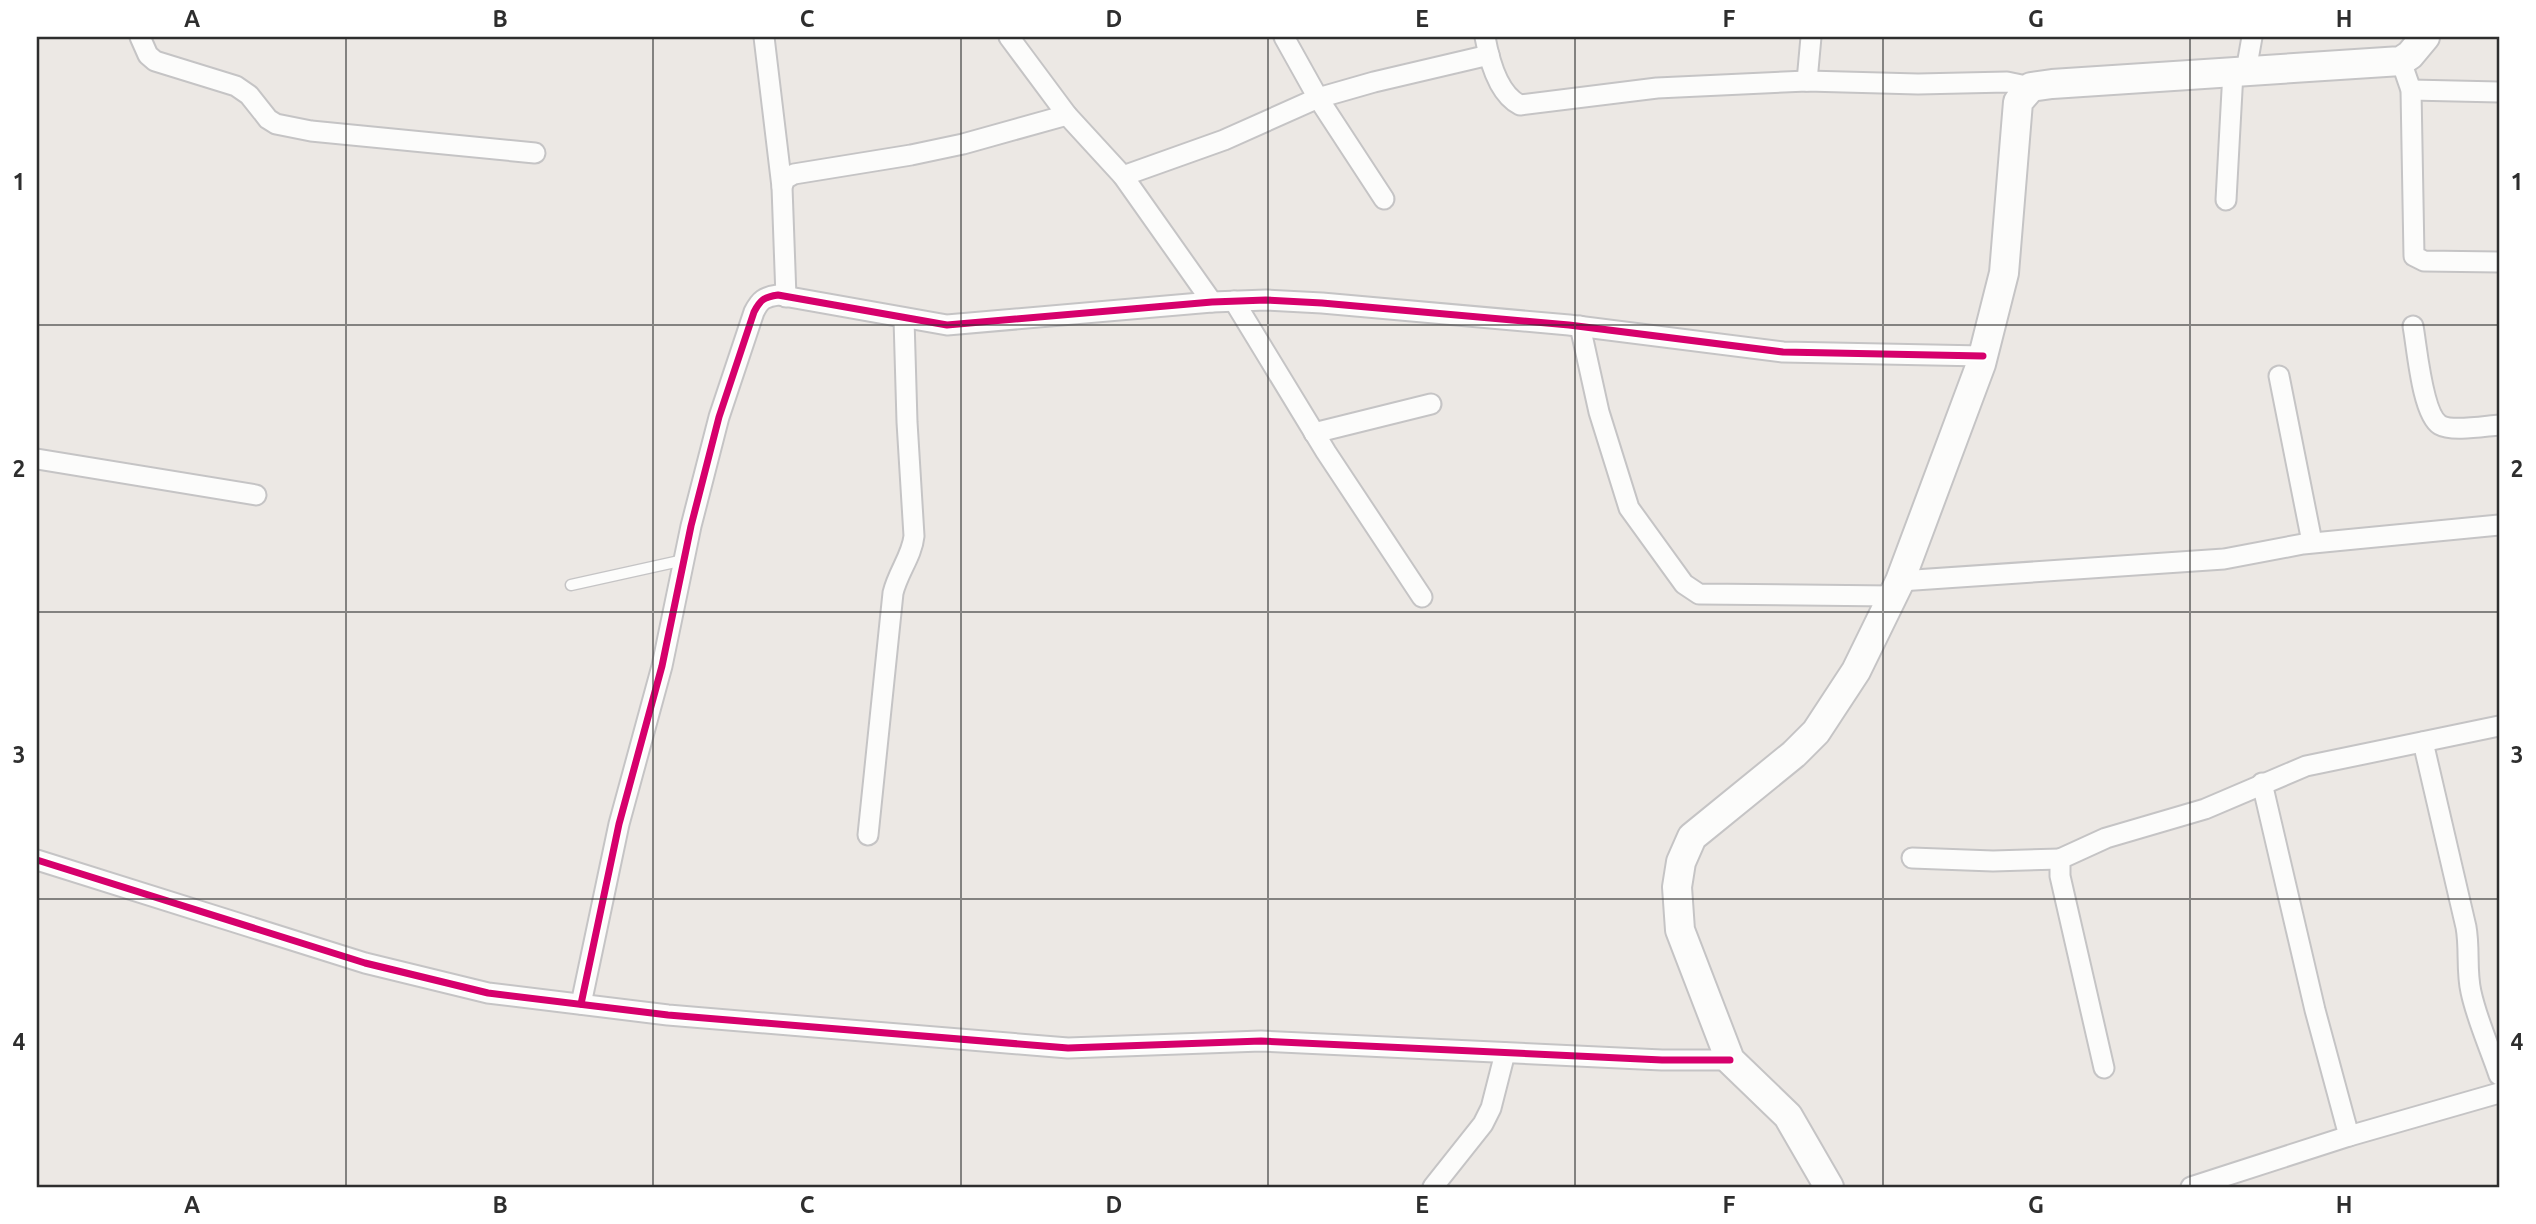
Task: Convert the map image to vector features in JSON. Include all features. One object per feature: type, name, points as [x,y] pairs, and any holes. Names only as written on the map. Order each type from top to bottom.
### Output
[{"type":"street","points":[[140,37],[148,55],[155,61],[236,86],[249,94],[275,124],[312,131],[535,153]]},
{"type":"street","points":[[764,37],[782,187],[786,297]]},
{"type":"street","points":[[1009,37],[1067,115],[1124,176],[1212,302]]},
{"type":"street","points":[[1284,37],[1318,98],[1384,199]]},
{"type":"street","points":[[1807,80],[1811,37]]},
{"type":"street","points":[[2225,200],[2239,72],[2252,37]]},
{"type":"street","points":[[1124,176],[1224,140],[1318,98],[1487,46],[1505,94],[1520,104],[1657,88],[1807,80],[1918,84],[2007,82],[2031,87],[2401,61],[2410,55],[2425,37]]},
{"type":"street","points":[[2401,61],[2411,89],[2414,256],[2424,261],[2499,262]]},
{"type":"street","points":[[1829,1187],[1788,1116],[1730,1060],[1680,930],[1677,887],[1681,862],[1692,837],[1794,754],[1816,732],[1856,671],[1896,589],[1935,491],[1983,356],[2004,273],[2018,102],[2031,87]]},
{"type":"street","points":[[2411,89],[2499,92]]},
{"type":"street","points":[[782,187],[785,179],[794,174],[963,144],[1067,115]]},
{"type":"street","points":[[581,1004],[619,824],[662,666],[684,560],[719,417],[760,300],[769,296],[786,297],[947,325],[1212,302],[1322,303],[1580,326],[1783,352],[1983,356]]},
{"type":"street","points":[[1234,301],[1314,433],[1422,597]]},
{"type":"street","points":[[869,835],[893,593],[897,575],[913,548],[914,536],[904,319]]},
{"type":"street","points":[[1580,326],[1599,412],[1629,508],[1684,584],[1699,594],[1896,589],[2224,559],[2312,542],[2499,525]]},
{"type":"street","points":[[2413,326],[2427,403],[2432,416],[2440,424],[2451,428],[2499,425]]},
{"type":"street","points":[[2279,376],[2312,542]]},
{"type":"street","points":[[1314,433],[1431,404]]},
{"type":"street","points":[[37,459],[256,495]]},
{"type":"street","points":[[1912,858],[1993,861],[2060,859],[2106,838],[2205,809],[2306,766],[2499,726]]},
{"type":"street","points":[[2423,742],[2466,927],[2470,948],[2468,970],[2471,993],[2499,1075]]},
{"type":"street","points":[[2262,783],[2315,1010],[2349,1136]]},
{"type":"street","points":[[2060,859],[2060,876],[2104,1068]]},
{"type":"street","points":[[37,860],[365,963],[488,993],[668,1015],[1068,1048],[1261,1041],[1662,1060],[1730,1060]]},
{"type":"street","points":[[1433,1187],[1483,1124],[1491,1108],[1505,1053]]},
{"type":"street","points":[[2190,1187],[2349,1136],[2499,1093]]},
{"type":"lane","points":[[571,585],[684,560]]},
{"type":"cycle path","points":[[581,1004],[619,824],[662,666],[691,526],[719,417],[754,312],[766,298],[778,295],[947,325],[1212,302],[1266,300],[1569,325],[1783,352],[1983,356]]},
{"type":"cycle path","points":[[37,860],[365,963],[488,993],[668,1015],[1068,1048],[1261,1041],[1662,1060],[1730,1060]]}]
